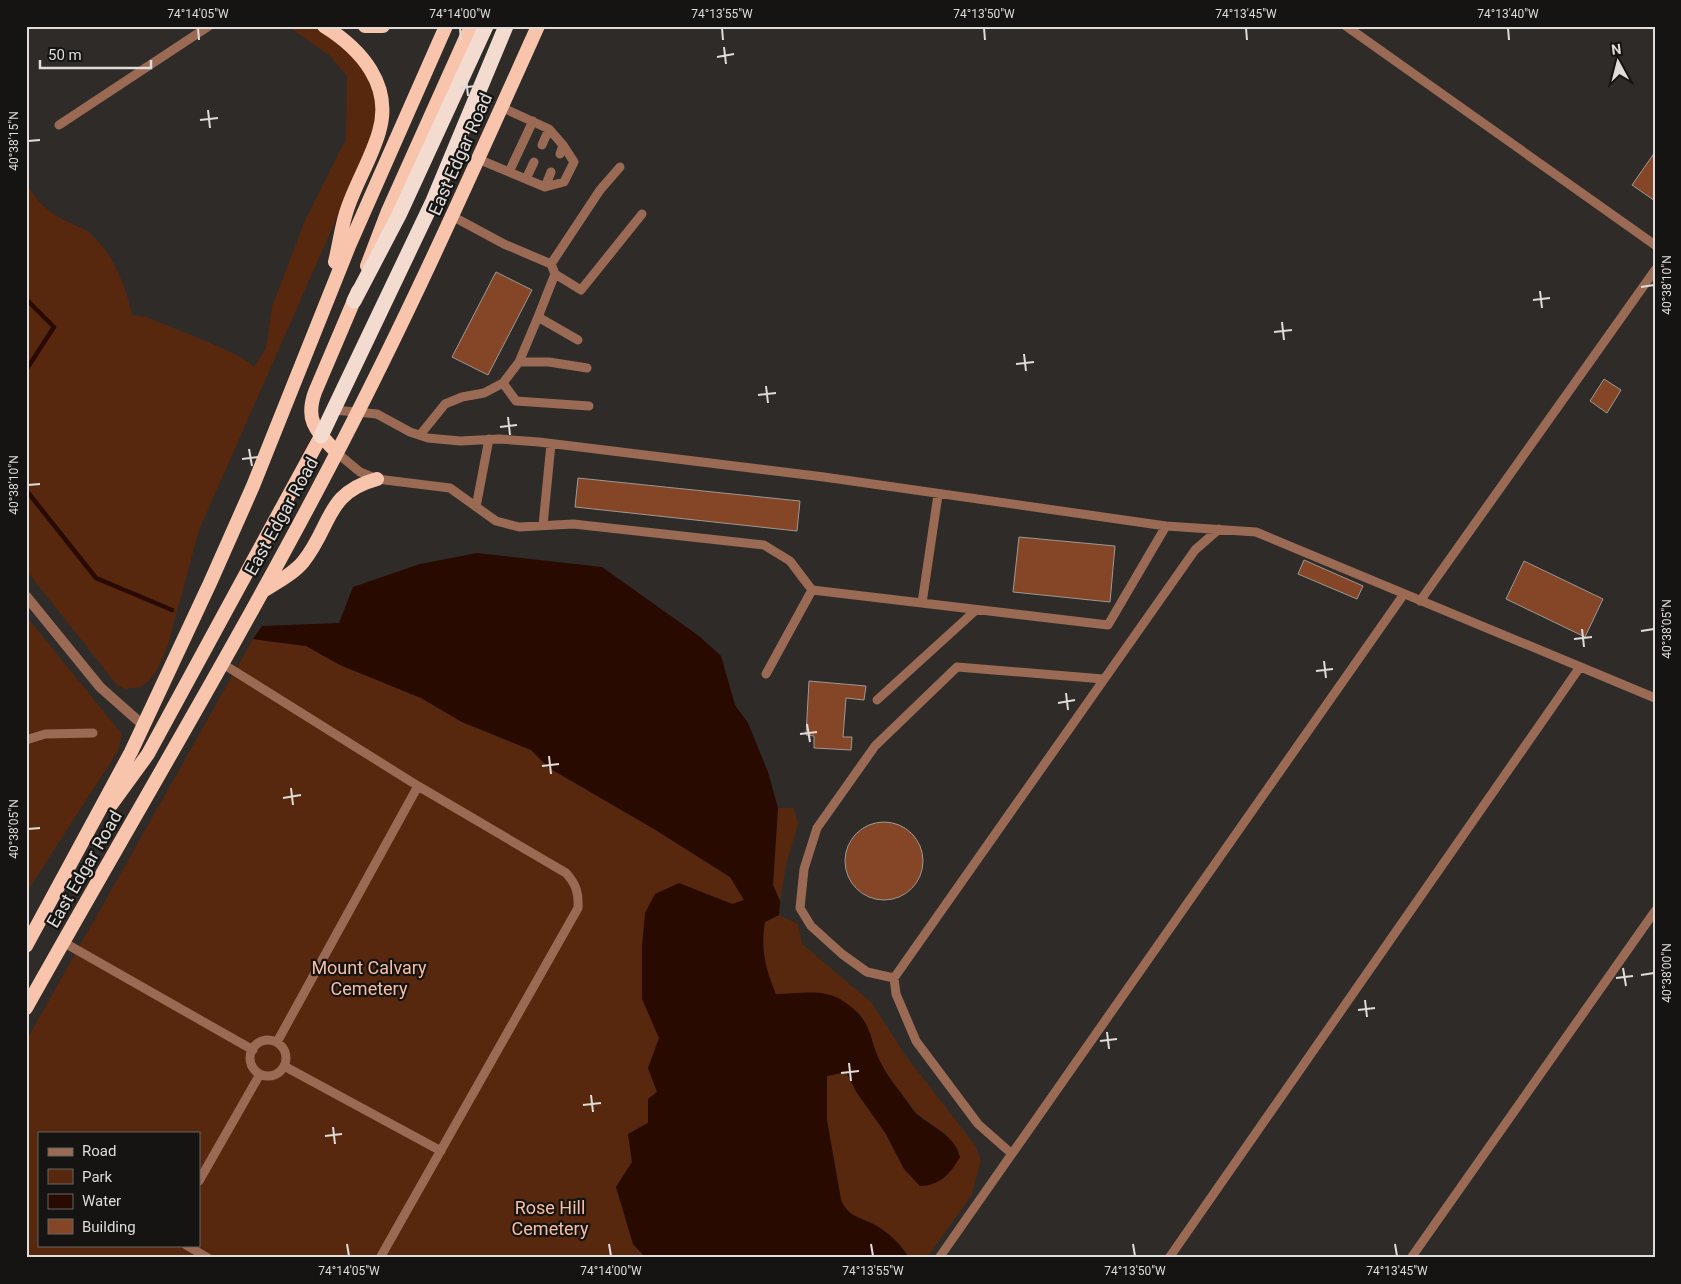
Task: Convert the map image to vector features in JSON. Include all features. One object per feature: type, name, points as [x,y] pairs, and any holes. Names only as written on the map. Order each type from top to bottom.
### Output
[{"type":"highway","points":[[324,26],[349,42],[368,65],[379,93],[382,113],[377,138],[346,213],[328,295]]},
{"type":"highway","points":[[365,26],[383,26]]},
{"type":"highway","name":"East Edgar Road","points":[[26,946],[144,726],[246,502],[328,295],[446,26]]},
{"type":"highway","points":[[337,453],[322,436],[311,419],[312,399],[354,301],[388,211],[471,26]]},
{"type":"highway","points":[[354,301],[399,215],[486,26]]},
{"type":"highway","points":[[81,846],[148,754],[322,436],[433,201],[506,26]]},
{"type":"highway","name":"East Edgar Road","points":[[26,1008],[223,664],[337,453],[452,216],[538,26]]},
{"type":"highway","points":[[260,593],[303,562],[335,506],[345,494],[359,484],[377,479]]},
{"type":"street","points":[[26,596],[100,687],[144,726]]},
{"type":"lane","points":[[59,125],[209,26]]},
{"type":"lane","points":[[1346,26],[1655,245]]},
{"type":"lane","points":[[478,159],[545,187],[564,182],[574,162],[549,129],[502,107]]},
{"type":"lane","points":[[509,172],[533,121]]},
{"type":"lane","points":[[542,145],[549,129]]},
{"type":"lane","points":[[560,154],[563,145]]},
{"type":"lane","points":[[526,179],[534,162]]},
{"type":"lane","points":[[551,264],[594,198],[620,167]]},
{"type":"lane","points":[[545,187],[551,172]]},
{"type":"lane","points":[[452,216],[504,244],[551,264],[555,274],[581,290],[642,214]]},
{"type":"lane","points":[[1420,601],[1655,270]]},
{"type":"lane","points":[[420,436],[445,404],[462,397],[484,393],[503,383],[519,362],[555,274]]},
{"type":"lane","points":[[538,317],[578,340]]},
{"type":"lane","points":[[519,362],[549,362],[586,368]]},
{"type":"lane","points":[[503,383],[516,401],[588,406]]},
{"type":"lane","points":[[334,410],[377,414],[420,436],[460,441],[489,439],[551,444],[824,477],[938,495],[1166,526],[1219,528],[1256,532],[1655,698]]},
{"type":"lane","points":[[476,507],[489,439]]},
{"type":"lane","points":[[543,525],[551,444]]},
{"type":"lane","points":[[337,453],[360,472],[377,479],[450,488],[496,521],[519,527],[573,524],[764,545],[790,561],[812,590],[1108,625],[1166,526]]},
{"type":"lane","points":[[922,603],[938,495]]},
{"type":"lane","points":[[1012,1154],[978,1124],[916,1041],[896,994],[894,978],[1195,550],[1219,528]]},
{"type":"lane","points":[[766,674],[812,590]]},
{"type":"lane","points":[[939,1258],[1404,594]]},
{"type":"lane","points":[[877,700],[976,610]]},
{"type":"lane","points":[[223,664],[418,786],[566,873],[574,882],[579,896],[578,908],[380,1258]]},
{"type":"lane","points":[[894,978],[867,972],[842,954],[811,926],[800,908],[804,869],[817,828],[847,784],[875,746],[957,667],[1103,679]]},
{"type":"lane","points":[[1169,1258],[1580,667]]},
{"type":"lane","points":[[26,740],[45,734],[93,733]]},
{"type":"lane","points":[[276,1042],[418,786]]},
{"type":"lane","points":[[1411,1258],[1655,910]]},
{"type":"lane","points":[[63,942],[253,1050]]},
{"type":"lane","points":[[263,1041],[276,1042],[285,1052],[284,1066],[274,1075],[260,1074],[252,1064],[253,1050],[263,1041]]},
{"type":"lane","points":[[284,1066],[441,1151]]},
{"type":"lane","points":[[200,1179],[260,1074]]},
{"type":"lane","points":[[188,1246],[208,1258]]},
{"type":"green space","points":[[288,26],[324,26],[374,74],[377,111],[372,138],[199,530],[168,645],[157,670],[148,682],[140,687],[125,689],[117,685],[26,570],[26,182],[44,207],[91,234],[99,242],[118,271],[132,315],[146,317],[204,340],[248,361],[254,367],[266,348],[272,307],[304,223],[346,139],[347,76],[330,56]]},
{"type":"green space","points":[[26,616],[122,734],[118,751],[26,893]]},
{"type":"green space","name":"Mount Calvary Cemetery","points":[[253,639],[306,646],[340,665],[421,698],[462,722],[531,750],[549,768],[654,829],[730,877],[744,900],[732,904],[679,883],[642,999],[660,1038],[648,1068],[657,1092],[648,1099],[648,1123],[628,1134],[632,1162],[616,1187],[633,1244],[646,1258],[26,1258],[26,1041]]},
{"type":"green space","points":[[778,808],[794,808],[798,824],[786,865],[780,901],[773,885]]},
{"type":"green space","points":[[779,915],[798,924],[802,944],[871,1002],[905,1055],[975,1145],[981,1160],[972,1194],[927,1258],[909,1258],[898,1242],[876,1226],[853,1215],[841,1200],[827,1120],[827,1076],[846,1072],[857,1093],[886,1134],[904,1169],[947,1135],[917,1114],[905,1099],[881,1065],[860,1014],[832,995],[776,995],[769,977],[763,941],[765,922]]},
{"type":"water","points":[[477,553],[602,567],[699,636],[721,656],[735,705],[748,723],[768,772],[778,808],[773,885],[780,901],[779,915],[765,922],[763,941],[767,968],[776,994],[827,994],[843,1001],[853,1009],[869,1030],[877,1055],[893,1083],[916,1113],[948,1137],[957,1149],[960,1157],[944,1178],[934,1183],[920,1186],[904,1169],[886,1134],[857,1093],[846,1072],[827,1076],[827,1120],[841,1200],[850,1212],[893,1238],[909,1258],[646,1258],[633,1244],[616,1187],[632,1162],[628,1134],[648,1123],[648,1099],[657,1092],[648,1068],[659,1038],[642,999],[642,946],[645,913],[655,894],[679,883],[732,904],[744,900],[730,877],[654,829],[549,768],[531,750],[462,722],[421,698],[340,665],[306,646],[253,639],[262,626],[339,623],[353,587],[420,564]]},
{"type":"building","points":[[1655,152],[1655,201],[1632,185]]},
{"type":"building","points":[[496,272],[532,290],[488,375],[452,357]]},
{"type":"building","points":[[1604,379],[1621,390],[1607,413],[1590,401]]},
{"type":"building","points":[[578,478],[800,501],[797,531],[575,507]]},
{"type":"building","points":[[1019,537],[1115,546],[1110,602],[1013,592]]},
{"type":"building","points":[[1304,560],[1363,586],[1357,599],[1298,574]]},
{"type":"building","points":[[1524,561],[1603,599],[1585,637],[1506,599]]},
{"type":"building","points":[[809,681],[866,686],[864,700],[846,698],[843,737],[852,737],[851,750],[814,748],[814,736],[806,735]]},
{"type":"building","points":[[884,822],[899,825],[912,833],[920,846],[923,861],[920,876],[912,889],[899,897],[884,900],[869,897],[856,889],[848,876],[845,861],[848,846],[856,833],[869,825]]},
{"type":"waterway","points":[[26,299],[54,327],[26,370]]},
{"type":"waterway","points":[[26,490],[96,578],[172,610]]},
{"type":"park label","name":"Rose Hill Cemetery","points":[[550,1217]]}]
